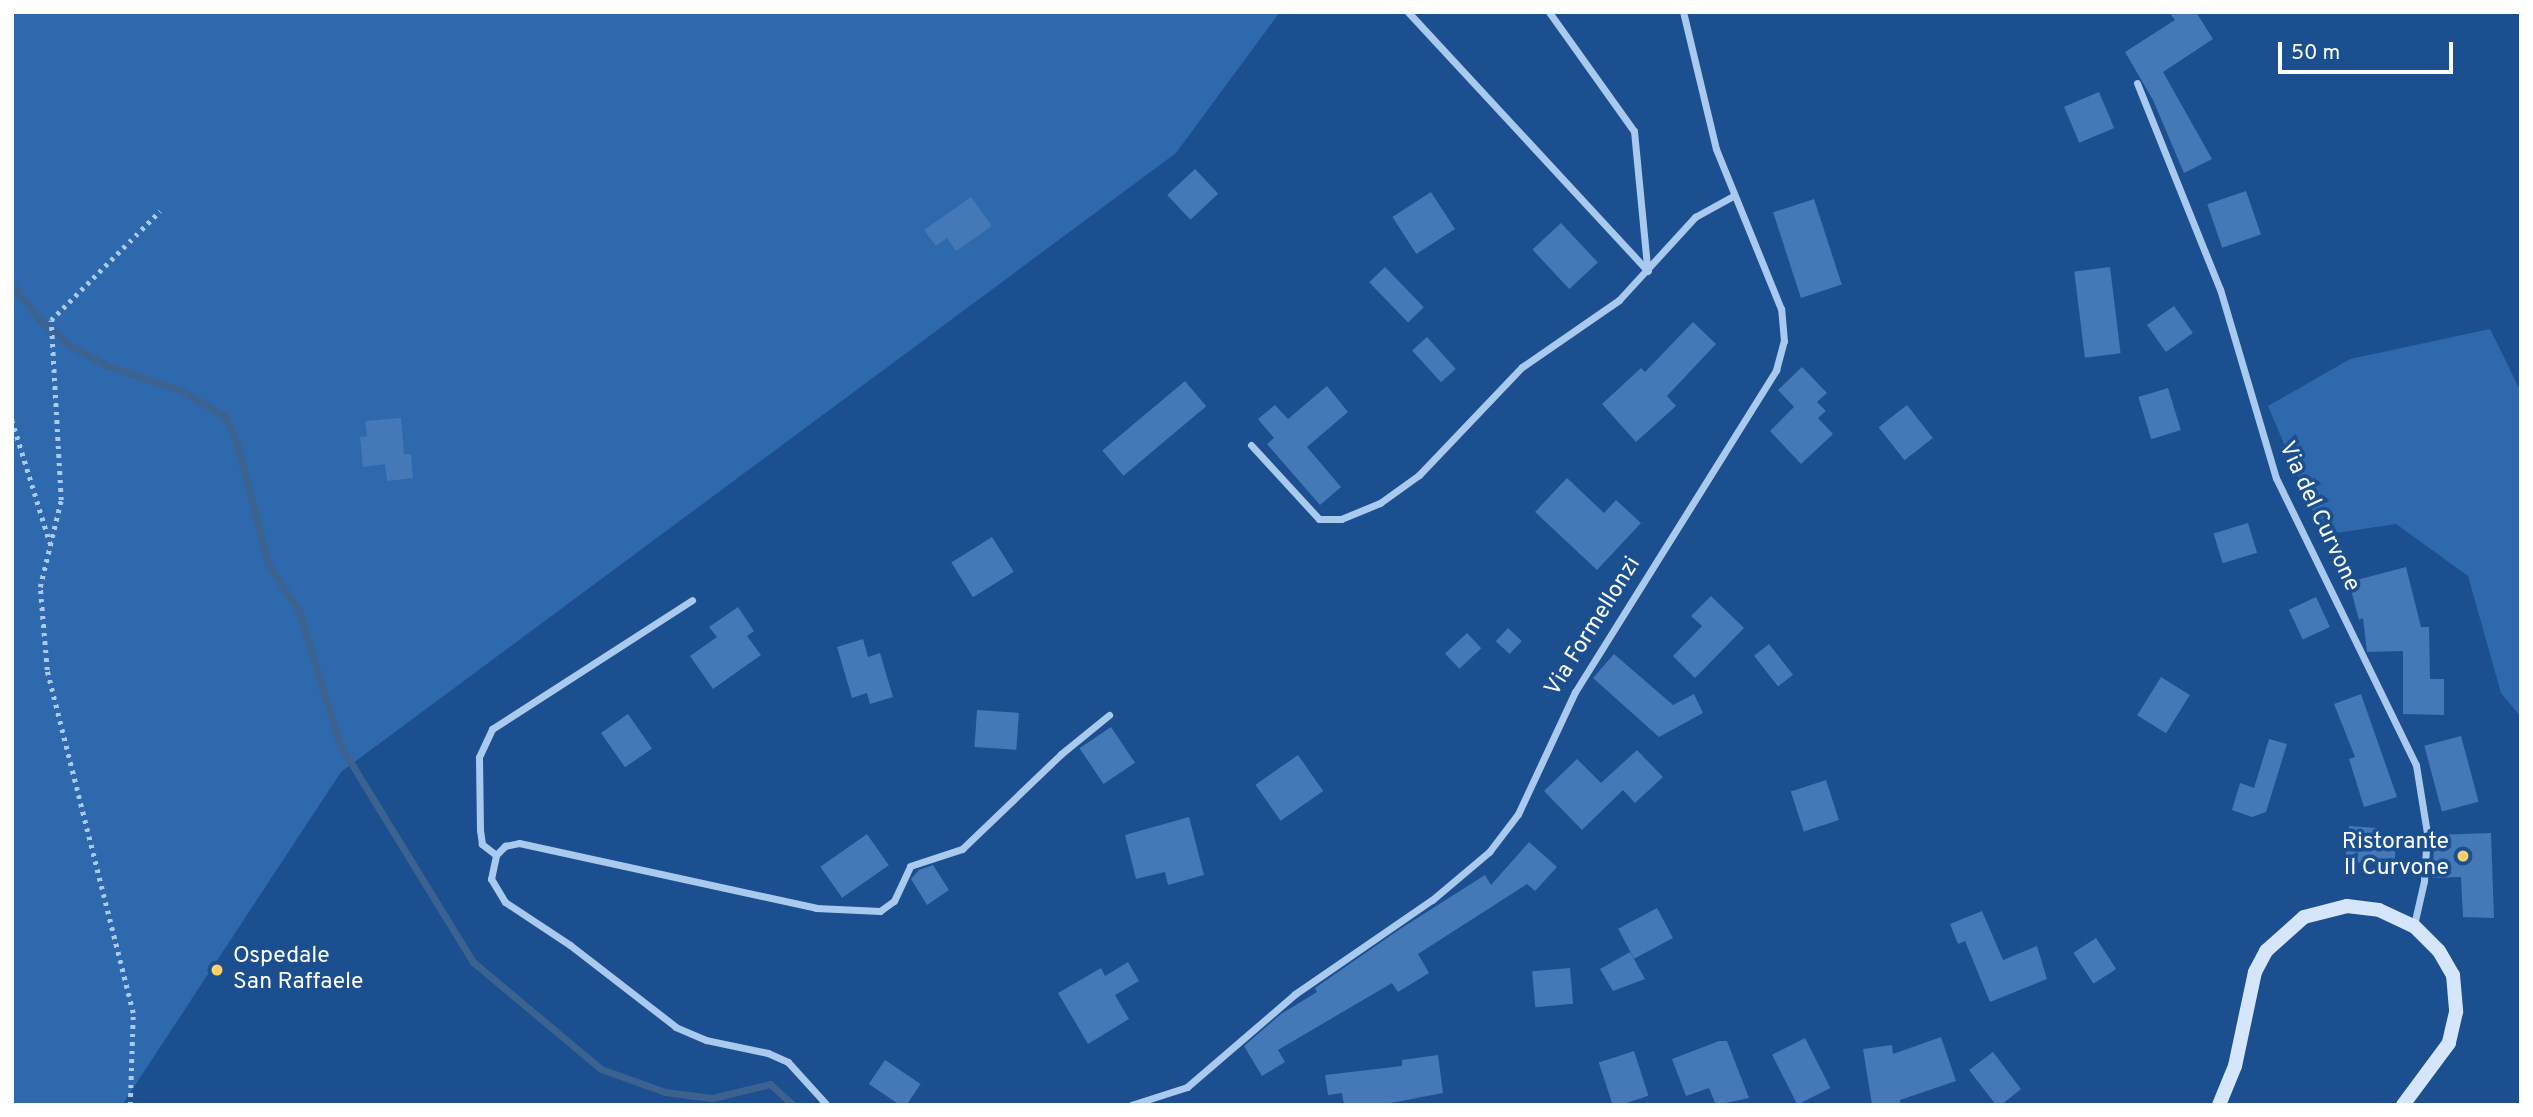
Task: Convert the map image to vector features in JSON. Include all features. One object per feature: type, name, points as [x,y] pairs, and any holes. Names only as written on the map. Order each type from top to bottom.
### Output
[{"type":"main road","points":[[2219,1105],[2235,1066],[2255,972],[2283,931],[2304,917],[2347,906],[2379,911],[2414,926],[2439,951],[2453,975],[2456,1012],[2443,1054],[2403,1105]]},
{"type":"street","points":[[1408,12],[1648,271]]},
{"type":"street","points":[[1549,12],[1634,131],[1639,149],[1642,245],[1648,271]]},
{"type":"street","name":"Via Formellonzi","points":[[1131,1105],[1187,1087],[1303,988],[1468,872],[1510,827],[1567,706],[1761,397],[1780,360],[1785,331],[1781,309],[1733,196],[1702,101],[1683,12]]},
{"type":"street","name":"Via del Curvone","points":[[2137,83],[2220,289],[2280,488],[2416,765],[2427,833],[2424,881],[2414,926]]},
{"type":"street","points":[[1251,445],[1319,519],[1333,521],[1360,513],[1405,487],[1522,367],[1602,313],[1648,271],[1695,218],[1733,196]]},
{"type":"street","points":[[496,855],[482,844],[480,830],[479,757],[492,729],[692,600]]},
{"type":"street","points":[[827,1105],[788,1062],[768,1053],[706,1040],[676,1027],[570,945],[505,902],[491,879],[496,855],[505,846],[519,843],[816,908],[880,911],[894,901],[910,866],[962,849],[1060,754],[1109,715]]},
{"type":"path","points":[[130,1105],[133,1013],[47,670],[40,587],[61,500],[51,320],[160,211]]},
{"type":"path","points":[[12,420],[50,544]]},
{"type":"shaded area","points":[[12,12],[1280,12],[1176,153],[341,772],[122,1105],[12,1105]]},
{"type":"shaded area","points":[[2490,329],[2521,392],[2521,717],[2501,693],[2468,576],[2396,524],[2323,535],[2268,406],[2350,359]]},
{"type":"building","points":[[2169,12],[2196,12],[2213,39],[2163,72],[2212,159],[2184,173],[2153,100],[2125,52],[2175,20]]},
{"type":"building","points":[[2099,92],[2114,128],[2079,143],[2064,107]]},
{"type":"building","points":[[1195,169],[1218,194],[1190,220],[1167,195]]},
{"type":"building","points":[[2246,191],[2261,234],[2222,248],[2207,204]]},
{"type":"building","points":[[1431,192],[1455,229],[1416,254],[1392,217]]},
{"type":"building","points":[[971,197],[992,226],[956,251],[947,238],[936,246],[924,230]]},
{"type":"building","points":[[1814,199],[1842,285],[1801,298],[1773,212]]},
{"type":"building","points":[[1561,223],[1598,262],[1569,289],[1532,250]]},
{"type":"building","points":[[1385,267],[1424,307],[1408,323],[1369,282]]},
{"type":"building","points":[[2110,267],[2121,353],[2085,358],[2074,271]]},
{"type":"building","points":[[2174,306],[2193,333],[2166,352],[2147,325]]},
{"type":"building","points":[[1693,322],[1716,344],[1667,396],[1676,406],[1636,442],[1602,404],[1641,368],[1645,372]]},
{"type":"building","points":[[1427,337],[1456,369],[1441,382],[1412,350]]},
{"type":"building","points":[[1802,367],[1827,393],[1817,402],[1826,411],[1818,418],[1833,434],[1801,464],[1770,431],[1794,407],[1778,390]]},
{"type":"building","points":[[1185,381],[1206,406],[1123,476],[1102,450]]},
{"type":"building","points":[[1327,386],[1348,412],[1307,447],[1341,487],[1320,505],[1267,444],[1274,438],[1258,419],[1275,405],[1288,419]]},
{"type":"building","points":[[2168,388],[2181,430],[2151,439],[2138,397]]},
{"type":"building","points":[[1907,405],[1933,438],[1904,460],[1879,427]]},
{"type":"building","points":[[401,418],[404,454],[411,454],[413,478],[387,481],[385,464],[363,467],[360,437],[367,436],[365,421]]},
{"type":"building","points":[[1567,478],[1604,513],[1616,500],[1641,523],[1597,570],[1535,512]]},
{"type":"building","points":[[2248,523],[2257,553],[2223,563],[2214,534]]},
{"type":"building","points":[[992,537],[1014,572],[973,597],[951,562]]},
{"type":"building","points":[[2406,567],[2421,627],[2429,627],[2430,679],[2444,679],[2444,715],[2403,714],[2403,651],[2367,652],[2363,618],[2359,620],[2349,582]]},
{"type":"building","points":[[1711,596],[1744,628],[1695,678],[1673,656],[1702,626],[1691,616]]},
{"type":"building","points":[[2316,597],[2330,627],[2303,640],[2289,610]]},
{"type":"building","points":[[738,607],[754,631],[747,636],[761,655],[713,689],[690,656],[717,637],[709,627]]},
{"type":"building","points":[[1508,628],[1522,641],[1510,654],[1496,641]]},
{"type":"building","points":[[1467,633],[1481,648],[1459,669],[1445,653]]},
{"type":"building","points":[[863,639],[868,657],[880,653],[893,697],[870,704],[867,693],[852,698],[837,647]]},
{"type":"building","points":[[1769,644],[1793,675],[1778,686],[1754,656]]},
{"type":"building","points":[[1614,654],[1673,705],[1694,694],[1703,713],[1659,737],[1593,678]]},
{"type":"building","points":[[2161,677],[2190,695],[2166,733],[2137,715]]},
{"type":"building","points":[[2361,694],[2397,797],[2364,807],[2349,759],[2355,757],[2334,704]]},
{"type":"building","points":[[977,710],[1019,713],[1016,750],[974,747]]},
{"type":"building","points":[[628,714],[652,748],[625,767],[601,733]]},
{"type":"building","points":[[1111,727],[1135,763],[1104,784],[1079,748]]},
{"type":"building","points":[[2461,736],[2479,802],[2442,812],[2424,746]]},
{"type":"building","points":[[2269,739],[2287,744],[2266,812],[2252,817],[2232,810],[2240,783],[2254,788]]},
{"type":"building","points":[[1637,750],[1663,777],[1635,803],[1623,790],[1582,830],[1544,791],[1577,759],[1601,783]]},
{"type":"building","points":[[1298,755],[1323,791],[1281,821],[1255,785]]},
{"type":"building","points":[[1826,780],[1839,820],[1804,831],[1791,791]]},
{"type":"building","points":[[1189,817],[1204,875],[1168,885],[1165,872],[1136,879],[1125,835]]},
{"type":"building","points":[[2349,826],[2377,828],[2379,838],[2397,837],[2394,866],[2345,861]]},
{"type":"building","name":"Ristorante Il Curvone","points":[[2491,833],[2494,918],[2463,917],[2461,877],[2432,878],[2435,835]]},
{"type":"building","points":[[867,834],[889,865],[842,898],[820,867]]},
{"type":"building","points":[[1529,842],[1557,867],[1535,891],[1527,884],[1418,954],[1429,973],[1398,992],[1392,983],[1278,1050],[1285,1062],[1262,1076],[1244,1046],[1281,1014],[1317,992],[1315,988],[1400,929],[1485,875],[1491,885]]},
{"type":"building","points":[[933,865],[949,890],[927,905],[911,879],[919,870]]},
{"type":"building","points":[[1657,908],[1673,938],[1634,959],[1618,929]]},
{"type":"building","points":[[1982,911],[2003,960],[2037,946],[2047,979],[1990,1002],[1965,941],[1958,944],[1950,924]]},
{"type":"building","points":[[2096,938],[2116,969],[2094,984],[2073,953]]},
{"type":"building","points":[[1630,952],[1645,979],[1613,991],[1600,969]]},
{"type":"building","points":[[1128,962],[1139,981],[1115,995],[1129,1019],[1088,1044],[1058,993],[1101,968],[1105,976]]},
{"type":"building","points":[[1570,968],[1573,1004],[1535,1007],[1532,971]]},
{"type":"building","points":[[1941,1037],[1956,1081],[1900,1100],[1901,1105],[1872,1105],[1863,1049],[1892,1045],[1893,1054]]},
{"type":"building","points":[[1805,1038],[1830,1088],[1797,1105],[1772,1055]]},
{"type":"building","points":[[1719,1041],[1727,1041],[1749,1098],[1716,1105],[1709,1088],[1686,1096],[1672,1059]]},
{"type":"building","points":[[1634,1051],[1649,1096],[1613,1105],[1599,1062]]},
{"type":"building","points":[[1993,1052],[2021,1089],[2001,1105],[1996,1105],[1969,1070]]},
{"type":"building","points":[[1438,1055],[1443,1093],[1380,1105],[1344,1105],[1342,1093],[1328,1095],[1325,1075],[1402,1066],[1402,1060]]},
{"type":"building","points":[[885,1060],[921,1084],[907,1105],[900,1105],[869,1084]]},
{"type":"waterway","points":[[12,284],[39,319],[69,345],[106,365],[182,391],[225,416],[237,443],[268,564],[299,611],[340,745],[473,962],[601,1069],[665,1092],[712,1098],[770,1084],[793,1105]]},
{"type":"place","name":"Ristorante Il Curvone","points":[[2463,856]]},
{"type":"place","name":"Ospedale San Raffaele","points":[[217,970]]}]
